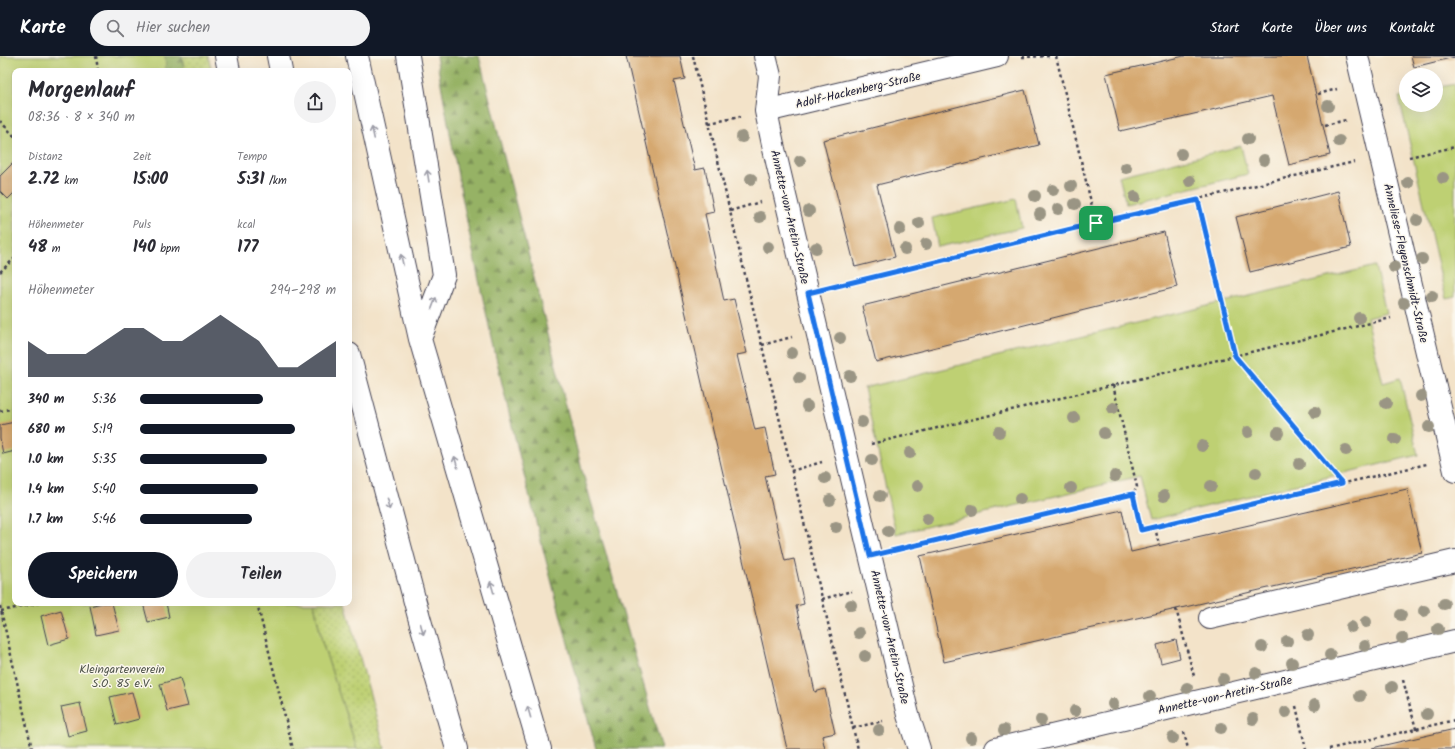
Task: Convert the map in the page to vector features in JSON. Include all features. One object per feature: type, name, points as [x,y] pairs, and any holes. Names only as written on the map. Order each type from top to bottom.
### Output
[{"type":"main road","points":[[226,56],[228,68]]},
{"type":"main road","points":[[278,56],[280,68]]},
{"type":"main road","points":[[357,56],[420,339],[540,749]]},
{"type":"main road","points":[[408,56],[444,276],[420,339]]},
{"type":"main road","name":"Annette-von-Aretin-Straße","points":[[765,56],[770,76],[766,111],[908,715],[919,749]]},
{"type":"main road","name":"Adolf-Hackenberg-Straße","points":[[766,111],[997,56]]},
{"type":"main road","name":"Anneliese-Fleyenschmidt-Straße","points":[[1357,56],[1454,464]]},
{"type":"main road","points":[[352,366],[419,616],[457,749]]},
{"type":"main road","points":[[352,422],[378,466]]},
{"type":"main road","points":[[1210,618],[1455,561]]},
{"type":"main road","name":"Annette-von-Aretin-Straße","points":[[996,749],[1455,642]]},
{"type":"path","points":[[96,56],[98,68]]},
{"type":"path","points":[[693,56],[858,749]]},
{"type":"path","points":[[1056,56],[1096,223]]},
{"type":"path","points":[[1318,94],[1338,88]]},
{"type":"path","points":[[709,123],[766,111]]},
{"type":"path","points":[[1325,124],[1346,120]]},
{"type":"path","points":[[0,121],[12,134]]},
{"type":"path","points":[[1409,157],[1455,146]]},
{"type":"path","points":[[808,293],[1381,156]]},
{"type":"path","points":[[1198,200],[1235,356],[1342,483]]},
{"type":"path","points":[[0,272],[12,261]]},
{"type":"path","points":[[880,441],[1367,324]]},
{"type":"path","points":[[1112,385],[1137,487],[1133,494],[1141,530],[1342,483],[1454,464]]},
{"type":"path","points":[[0,411],[12,409]]},
{"type":"path","points":[[870,556],[1133,494]]},
{"type":"path","points":[[1155,527],[1159,545]]},
{"type":"path","points":[[0,606],[32,749]]},
{"type":"path","points":[[1,611],[25,606]]},
{"type":"path","points":[[258,606],[292,749]]},
{"type":"path","points":[[1176,609],[1201,701]]},
{"type":"path","points":[[1329,749],[1455,720]]},
{"type":"green space","name":"Kleingartenverein S.O. 85 e.V.","points":[[0,56],[165,56],[166,68],[12,68],[12,606],[315,606],[322,642],[357,749],[0,749]]},
{"type":"green space","points":[[74,56],[182,56],[184,68],[76,68]]},
{"type":"green space","points":[[182,56],[208,56],[211,68],[184,68]]},
{"type":"green space","points":[[436,56],[479,56],[582,470],[662,749],[596,749],[540,538],[501,379],[468,225]]},
{"type":"green space","points":[[1455,84],[1455,297],[1446,299],[1402,112],[1443,112],[1443,87]]},
{"type":"green space","points":[[1241,146],[1248,174],[1126,204],[1119,176]]},
{"type":"green space","points":[[1016,199],[1022,228],[938,247],[932,218]]},
{"type":"green space","points":[[1375,266],[1386,313],[1367,318],[1383,383],[1400,378],[1418,455],[1151,520],[1140,476],[896,534],[864,388]]},
{"type":"green space","points":[[315,606],[346,606],[385,749],[357,749],[322,642]]},
{"type":"building","points":[[626,56],[680,56],[685,79],[674,81],[695,170],[705,168],[714,212],[705,214],[724,301],[734,299],[747,353],[737,355],[755,430],[765,428],[775,474],[765,476],[785,561],[794,559],[804,604],[796,606],[815,692],[825,689],[835,733],[822,736],[825,749],[787,749]]},
{"type":"building","points":[[1184,56],[1307,56],[1330,155],[1289,165],[1272,96],[1120,131],[1106,74]]},
{"type":"building","points":[[1411,56],[1455,56],[1455,57],[1414,67]]},
{"type":"building","points":[[1025,90],[1039,145],[877,185],[895,257],[855,267],[823,140]]},
{"type":"building","points":[[12,164],[12,195],[8,199],[0,191],[0,176]]},
{"type":"building","points":[[1338,191],[1351,247],[1250,272],[1236,217]]},
{"type":"building","points":[[1164,232],[1177,287],[876,362],[862,306]]},
{"type":"building","points":[[12,423],[12,452],[3,454],[0,438],[0,425]]},
{"type":"building","points":[[1407,489],[1422,553],[944,662],[920,556],[1122,510],[1131,552]]},
{"type":"building","points":[[90,606],[113,606],[119,630],[96,635]]},
{"type":"building","points":[[144,606],[167,606],[169,617],[148,622]]},
{"type":"building","points":[[61,610],[69,639],[48,645],[41,616]]},
{"type":"building","points":[[1176,640],[1180,658],[1161,663],[1157,645]]},
{"type":"building","points":[[180,678],[188,706],[167,711],[160,684]]},
{"type":"building","points":[[132,692],[139,719],[117,725],[110,697]]},
{"type":"building","points":[[80,703],[87,731],[68,736],[61,707]]},
{"type":"building","points":[[1455,729],[1455,749],[1372,749],[1372,748]]},
{"type":"route","points":[[1198,200],[1235,356],[1342,483],[1141,530],[1133,494],[870,556],[808,293],[1096,223],[1198,200]]}]
